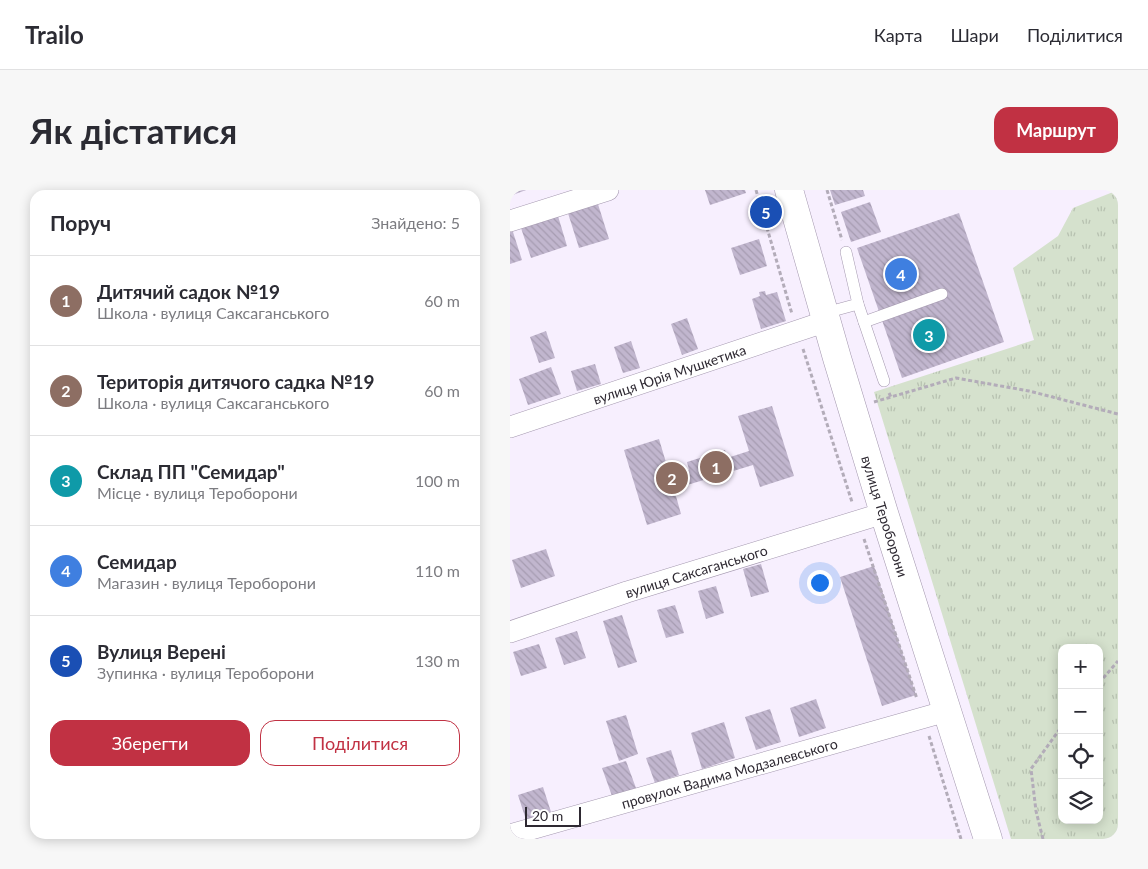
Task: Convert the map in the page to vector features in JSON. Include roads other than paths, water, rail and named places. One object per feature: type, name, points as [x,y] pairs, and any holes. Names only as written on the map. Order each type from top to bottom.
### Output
[{"type":"main road","name":"вулиця Тероборони","points":[[789,190],[884,513],[988,839]]},
{"type":"street","points":[[510,221],[608,190]]},
{"type":"street","name":"вулиця Юрія Мушкетика","points":[[510,427],[826,317]]},
{"type":"street","name":"вулиця Саксаганського","points":[[510,632],[627,592],[884,513]]},
{"type":"street","name":"провулок Вадима Модзалевського","points":[[510,835],[947,711]]},
{"type":"lane","points":[[846,252],[858,304],[884,381]]},
{"type":"lane","points":[[864,322],[942,294]]},
{"type":"lane","points":[[826,317],[858,304]]},
{"type":"place","name":"Вулиця Верені","points":[[766,212]]},
{"type":"place","name":"Семидар","points":[[901,274]]},
{"type":"place","name":"Склад ПП \"Семидар\"","points":[[929,335]]},
{"type":"place","name":"Дитячий садок №19","points":[[716,467]]},
{"type":"place","name":"Територія дитячого садка №19","points":[[672,478]]}]
